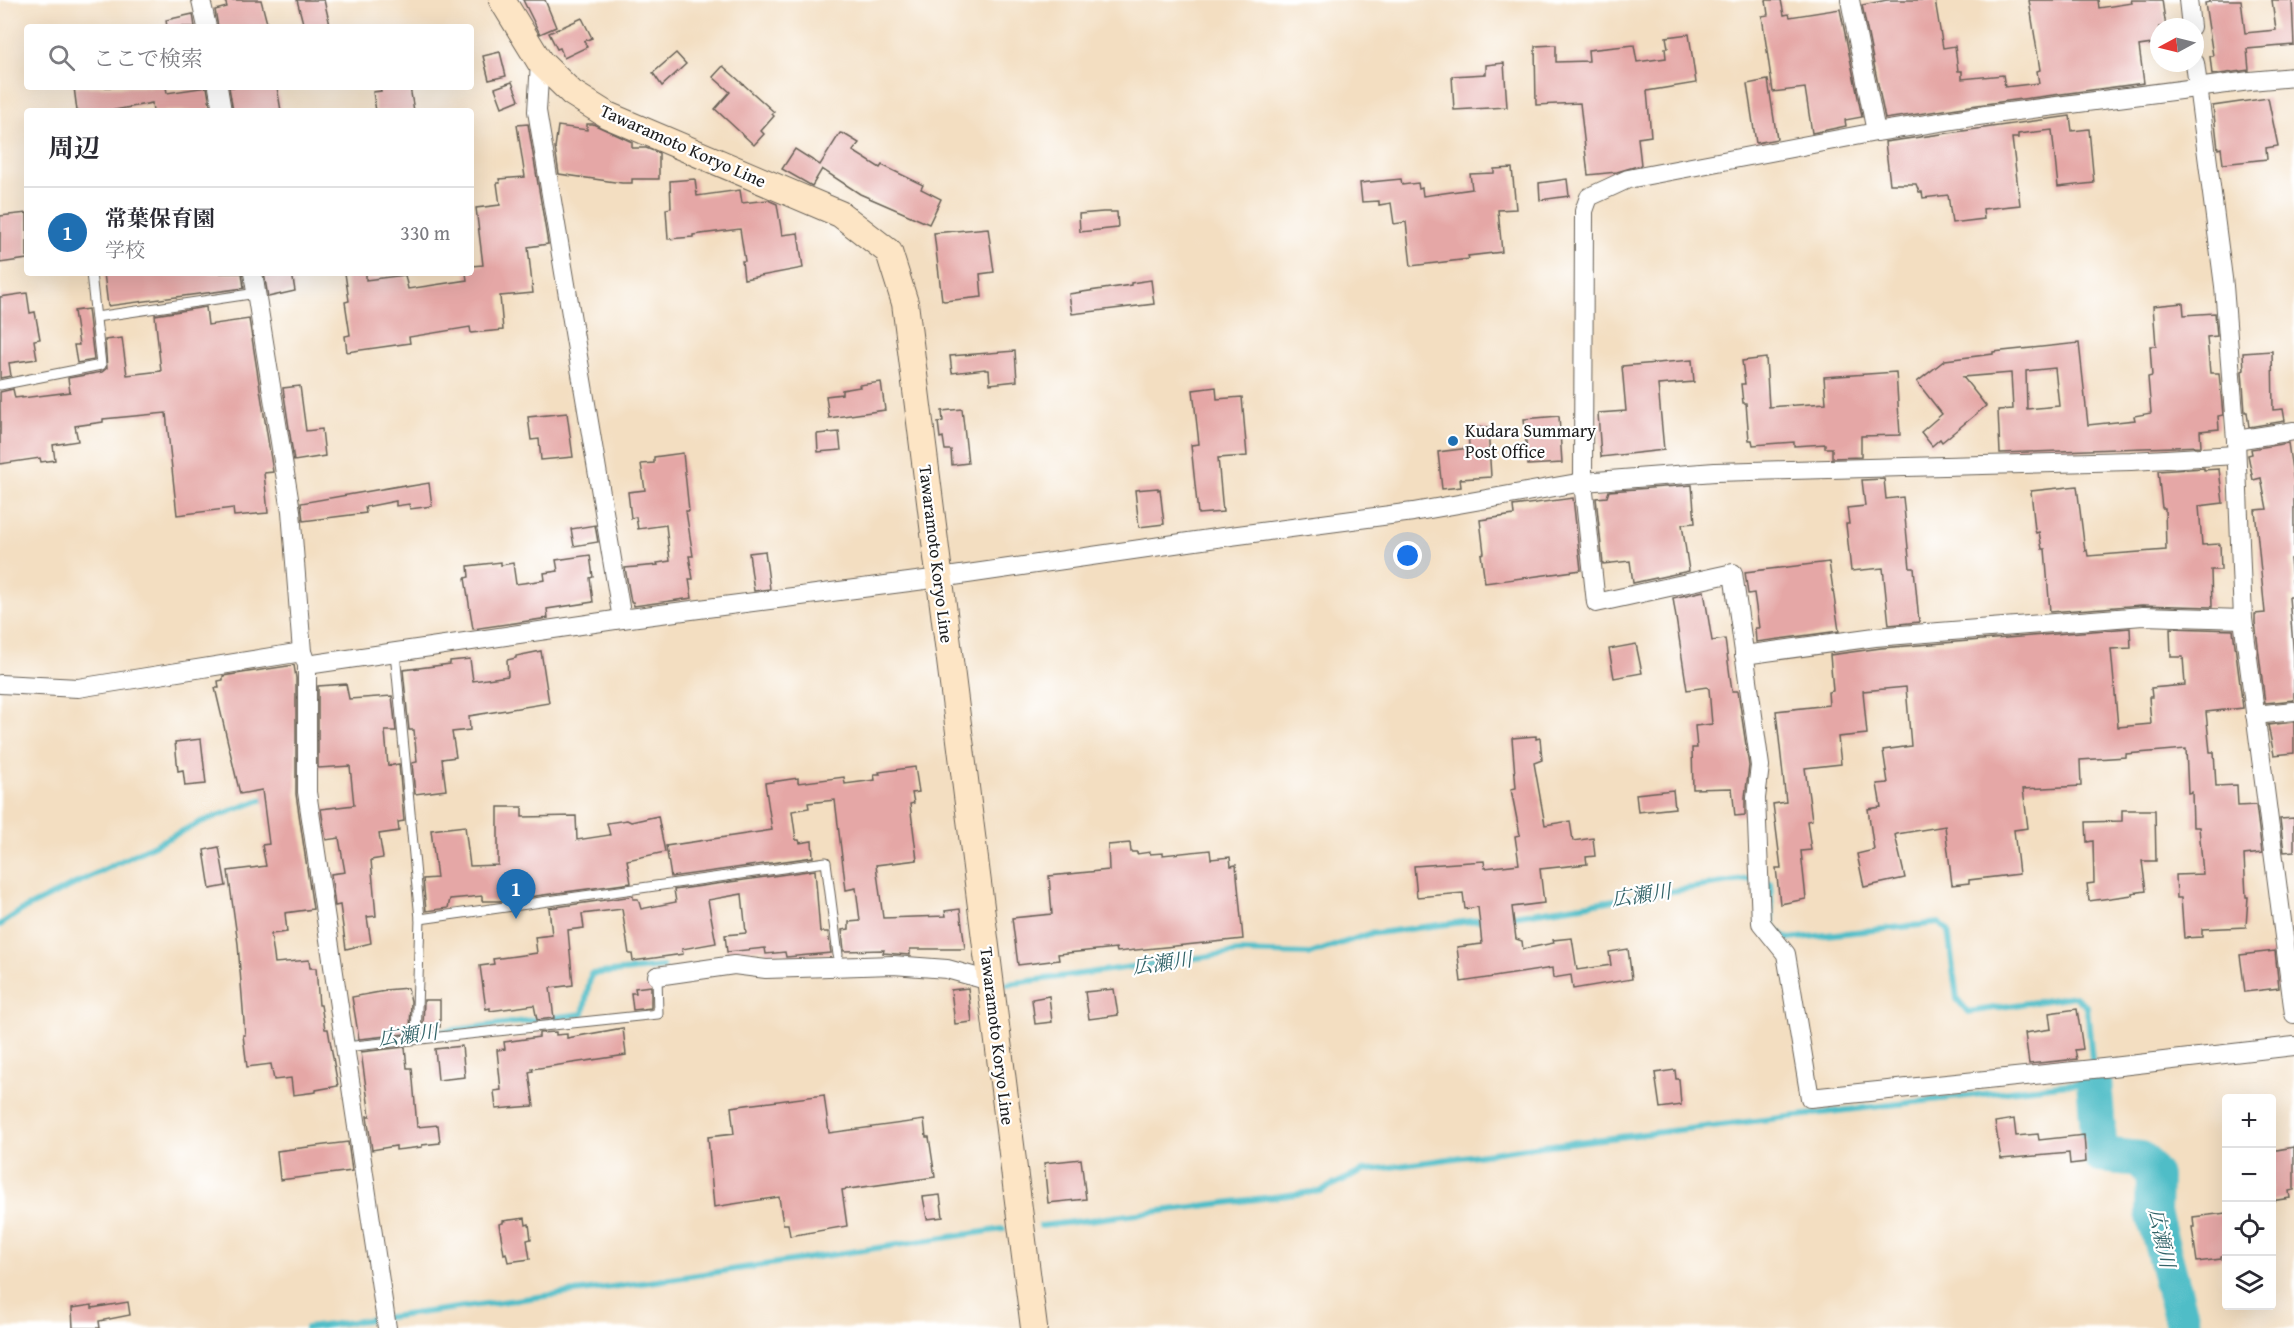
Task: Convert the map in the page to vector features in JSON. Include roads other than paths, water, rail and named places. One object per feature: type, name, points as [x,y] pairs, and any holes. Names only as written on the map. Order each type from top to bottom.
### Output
[{"type":"main road","name":"Tawaramoto Koryo Line","points":[[502,0],[540,62],[572,93],[607,115],[840,214],[889,252],[905,303],[1034,1328]]},
{"type":"street","points":[[201,0],[206,24]]},
{"type":"street","points":[[1850,0],[1876,132]]},
{"type":"street","points":[[2188,0],[2190,18]]},
{"type":"street","points":[[540,62],[537,111],[622,620]]},
{"type":"street","points":[[2195,72],[2224,286],[2236,447],[2243,619],[2294,1014]]},
{"type":"street","points":[[2294,77],[1978,116],[1876,132],[1628,179],[1589,197],[1584,211],[1583,482],[1596,603],[1733,573],[1760,766],[1756,798],[1761,923],[1786,954],[1810,1098],[2294,1046]]},
{"type":"street","points":[[218,90],[222,108]]},
{"type":"street","points":[[254,276],[291,511],[305,658],[307,784],[387,1328]]},
{"type":"street","points":[[0,684],[78,688],[305,658],[395,653],[1211,538],[1413,512],[1583,482],[1715,472],[2131,461],[2236,447],[2294,431]]},
{"type":"street","points":[[1744,655],[1875,637],[2143,616],[2243,619]]},
{"type":"street","points":[[2255,715],[2294,711]]},
{"type":"street","points":[[657,976],[734,965],[766,969],[839,960],[947,969],[990,981]]},
{"type":"lane","points":[[0,385],[101,365],[91,276]]},
{"type":"lane","points":[[96,317],[257,293]]},
{"type":"lane","points":[[395,653],[420,919],[416,1039]]},
{"type":"lane","points":[[420,919],[826,862],[839,960]]},
{"type":"lane","points":[[345,1047],[658,1014],[657,976]]},
{"type":"waterway","name":"広瀬川","points":[[0,925],[22,910],[201,822],[269,797]]},
{"type":"waterway","name":"広瀬川","points":[[1041,1226],[1320,1191],[1363,1171],[1534,1147],[2094,1081],[2087,1007],[2075,996],[1968,1012],[1957,999],[1948,930],[1939,923],[1789,939],[1773,928],[1770,883],[1749,879],[1506,917]]},
{"type":"waterway","name":"広瀬川","points":[[1008,984],[1239,952],[1310,954],[1369,934],[1487,919]]},
{"type":"waterway","name":"広瀬川","points":[[351,1033],[352,1038],[365,1041],[583,1014],[591,974],[663,967]]},
{"type":"waterway","name":"広瀬川","points":[[2094,1081],[2100,1155],[2141,1159],[2154,1176],[2153,1213],[2184,1328]]},
{"type":"waterway","name":"広瀬川","points":[[307,1328],[657,1281],[1003,1229]]},
{"type":"place","name":"Kudara Summary Post Office","points":[[1453,441]]},
{"type":"place","name":"常葉保育園","points":[[516,919]]}]
